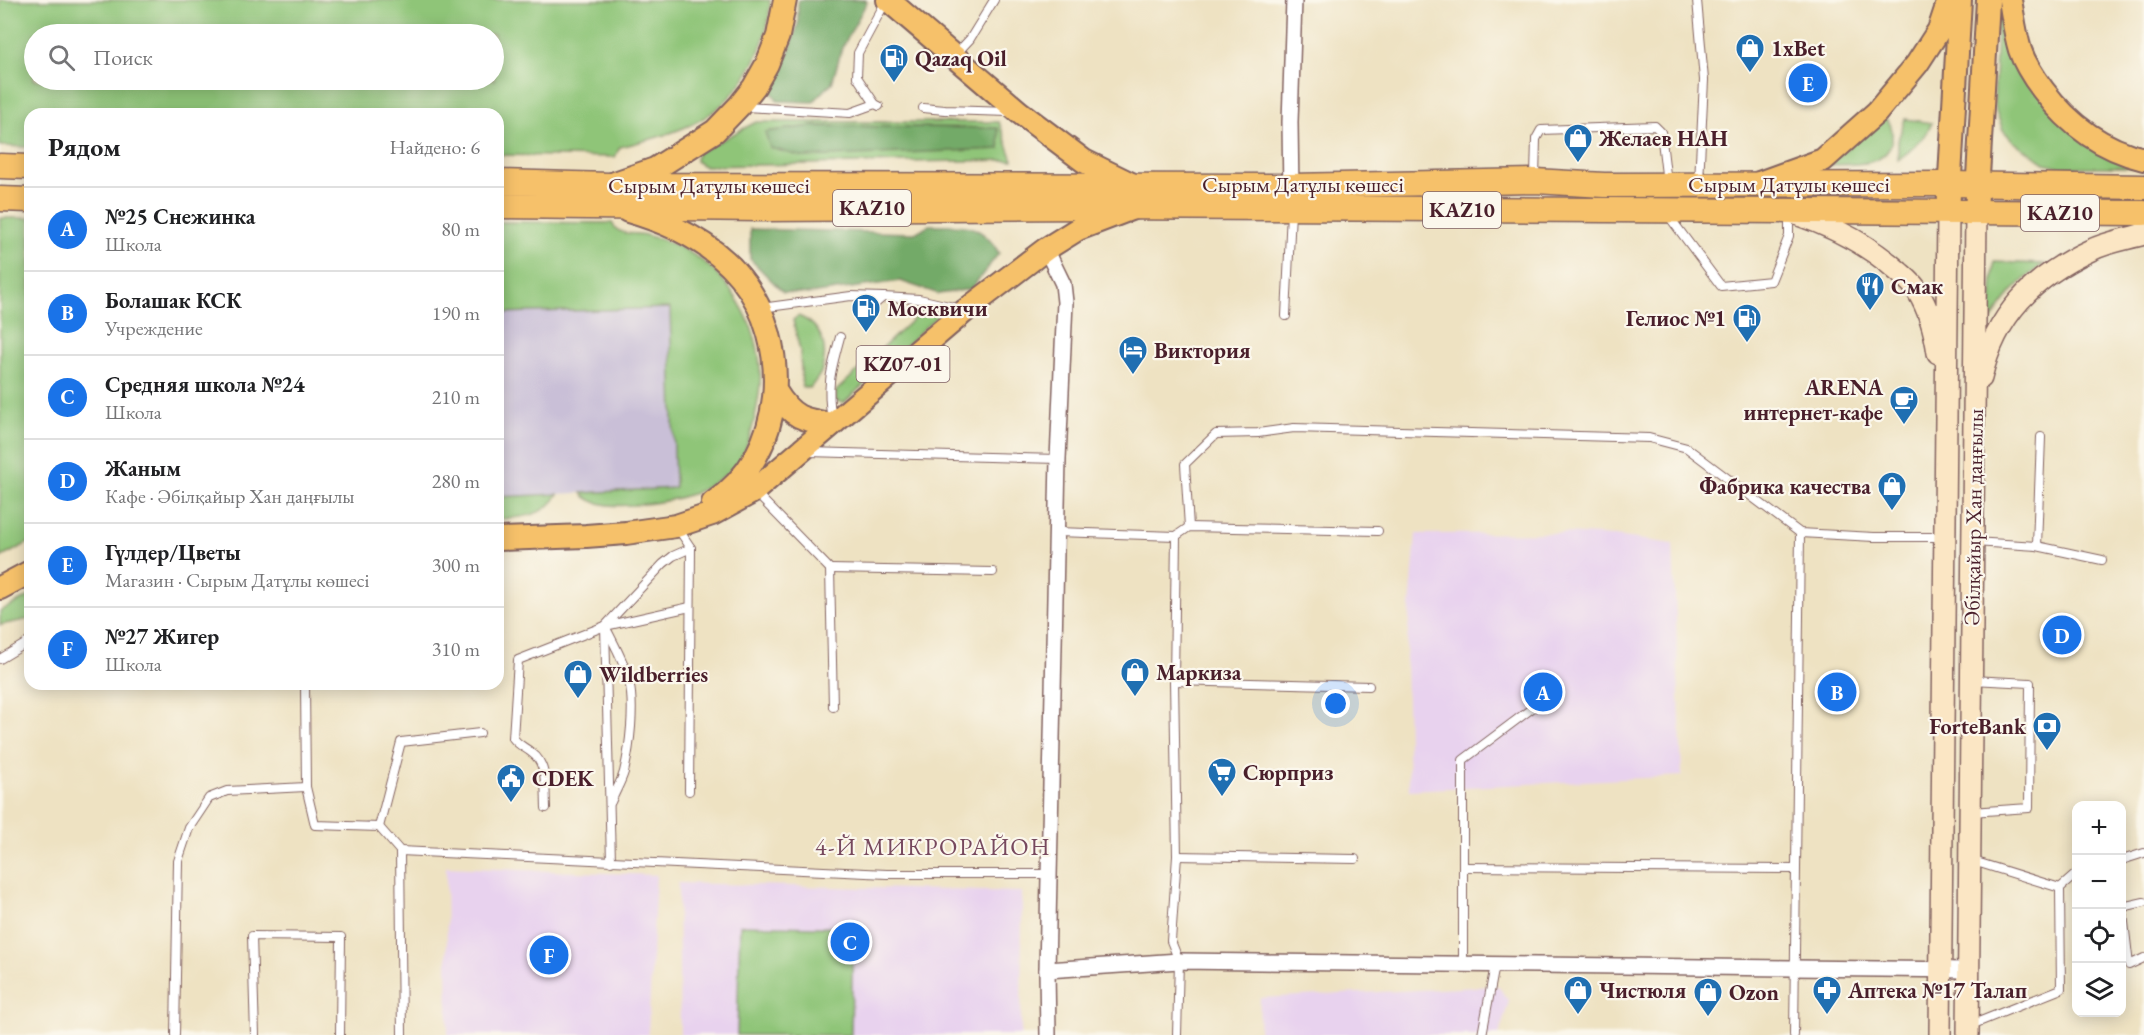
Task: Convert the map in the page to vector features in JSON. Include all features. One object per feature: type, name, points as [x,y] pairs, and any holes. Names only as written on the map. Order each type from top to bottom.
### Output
[{"type":"highway","points":[[0,166],[24,167]]},
{"type":"highway","name":"Сырым Датұлы көшесі","points":[[1291,197],[1535,181],[1604,184],[1950,184],[2144,187]]},
{"type":"highway","name":"Сырым Датұлы көшесі","points":[[504,183],[610,196],[762,208],[1134,196],[1291,197],[1665,211],[2144,213]]},
{"type":"highway","name":"Сырым Датұлы көшесі","points":[[504,205],[610,196]]},
{"type":"highway","points":[[0,199],[24,200]]},
{"type":"main road","points":[[610,196],[715,131],[739,106],[754,87],[767,64],[778,36],[785,0]]},
{"type":"main road","points":[[887,0],[1019,112],[1134,196]]},
{"type":"main road","points":[[1758,184],[1823,160],[1877,112],[1923,56],[1940,30],[1949,0]]},
{"type":"main road","name":"Әбілқайыр Хан даңғылы","points":[[1940,1035],[1948,212],[1960,0]]},
{"type":"main road","name":"Әбілқайыр Хан даңғылы","points":[[1968,1031],[1976,212],[1988,0]]},
{"type":"main road","points":[[2010,0],[2030,72],[2057,108],[2090,137],[2131,156],[2144,159]]},
{"type":"main road","name":"KZ07-01","points":[[610,196],[651,218],[688,234],[729,265],[741,278],[759,308],[775,362],[776,392],[769,426],[756,456],[739,479],[716,501],[676,526]]},
{"type":"main road","name":"KZ07-01","points":[[504,539],[586,536],[676,526],[712,514],[754,491],[966,310],[1046,249],[1134,196]]},
{"type":"main road","points":[[1789,212],[1831,227],[1866,246],[1887,261],[1917,290],[1928,312],[1936,337],[1946,410]]},
{"type":"main road","points":[[1974,410],[1984,364],[1996,331],[2011,308],[2034,285],[2057,268],[2092,249],[2144,234]]},
{"type":"main road","points":[[776,392],[785,406],[797,417],[807,421],[832,424]]},
{"type":"main road","points":[[0,588],[24,575]]},
{"type":"street","points":[[1291,197],[1290,122],[1294,0]]},
{"type":"street","points":[[1046,249],[1063,284],[1065,302],[1058,459],[1047,970],[1048,1035]]},
{"type":"street","points":[[1047,970],[1179,961],[1968,970]]},
{"type":"lane","points":[[739,106],[850,113],[877,105],[856,77],[858,53],[887,0]]},
{"type":"lane","points":[[953,58],[969,39],[994,0]]},
{"type":"lane","points":[[1697,0],[1704,80],[1699,184]]},
{"type":"lane","points":[[923,108],[945,111],[1019,112]]},
{"type":"lane","points":[[1535,181],[1536,139],[1541,130],[1655,126],[1661,132],[1667,184]]},
{"type":"lane","points":[[1286,316],[1291,197]]},
{"type":"lane","points":[[1665,211],[1720,286],[1771,281],[1790,236],[1789,212]]},
{"type":"lane","points":[[759,308],[850,296],[919,299],[966,310]]},
{"type":"lane","points":[[859,318],[883,297]]},
{"type":"lane","points":[[832,424],[828,396],[830,372],[840,337]]},
{"type":"lane","points":[[1189,527],[1185,464],[1216,434],[1258,433],[1294,428],[1649,438],[1687,448],[1800,533],[1874,537],[1945,537]]},
{"type":"lane","points":[[2037,546],[2041,437]]},
{"type":"lane","points":[[801,451],[1058,459]]},
{"type":"lane","points":[[754,491],[830,568],[832,707]]},
{"type":"lane","points":[[676,526],[691,548],[689,791]]},
{"type":"lane","points":[[1057,532],[1176,536],[1189,527],[1377,531]]},
{"type":"lane","points":[[1794,1035],[1800,533]]},
{"type":"lane","points":[[1176,536],[1174,681],[1177,856],[1172,941],[1179,961],[1177,1035]]},
{"type":"lane","points":[[1972,542],[2037,546],[2102,560]]},
{"type":"lane","points":[[611,862],[605,626],[663,564],[672,556],[691,548]]},
{"type":"lane","points":[[830,568],[993,572]]},
{"type":"lane","points":[[546,808],[542,766],[535,754],[519,746],[513,738],[518,660],[605,626],[690,607]]},
{"type":"lane","points":[[605,626],[623,663],[631,694],[630,732],[624,774],[610,804]]},
{"type":"lane","points":[[0,659],[24,645]]},
{"type":"lane","points":[[1970,812],[2029,808],[2030,683],[1971,680]]},
{"type":"lane","points":[[1174,681],[1369,686]]},
{"type":"lane","points":[[305,690],[306,787],[315,825],[379,827],[400,851],[402,1035]]},
{"type":"lane","points":[[1463,965],[1463,760],[1551,694]]},
{"type":"lane","points":[[379,827],[401,742],[480,733]]},
{"type":"lane","points":[[175,1035],[178,861],[189,828],[209,798],[227,790],[306,787]]},
{"type":"lane","points":[[400,851],[887,874],[1050,874]]},
{"type":"lane","points":[[2126,858],[2144,853]]},
{"type":"lane","points":[[1177,856],[1355,860]]},
{"type":"lane","points":[[1969,859],[2060,888]]},
{"type":"lane","points":[[1463,867],[1795,869]]},
{"type":"lane","points":[[1968,1031],[2061,989],[2060,888],[2072,878]]},
{"type":"lane","points":[[2126,905],[2144,902]]},
{"type":"lane","points":[[2122,909],[2129,965],[2144,958]]},
{"type":"lane","points":[[255,1035],[252,936],[341,937],[339,1035]]},
{"type":"lane","points":[[1482,1035],[1495,965]]},
{"type":"shaded area","points":[[670,307],[675,488],[504,497],[504,313]]},
{"type":"shaded area","points":[[1565,533],[1615,536],[1673,544],[1682,776],[1409,790],[1406,656],[1416,534]]},
{"type":"shaded area","points":[[446,867],[656,875],[648,1035],[448,1035]]},
{"type":"shaded area","points":[[678,883],[1022,892],[1021,1035],[680,1035]]},
{"type":"shaded area","points":[[1498,986],[1509,1001],[1499,1035],[1259,1035],[1260,998]]},
{"type":"green space","points":[[0,0],[770,0],[767,24],[757,55],[742,82],[729,98],[714,111],[681,129],[620,147],[615,157],[504,155],[504,108],[24,108],[24,147],[0,146]]},
{"type":"green space","points":[[798,0],[866,0],[867,2],[842,48],[832,83],[813,102],[778,101],[771,91],[786,60],[798,25]]},
{"type":"green space","points":[[1998,0],[2025,77],[2139,167],[2061,167],[2045,163],[2014,142],[2003,130],[1994,106]]},
{"type":"green space","points":[[1883,117],[1889,122],[1892,131],[1891,143],[1887,152],[1870,162],[1828,165]]},
{"type":"green space","points":[[1905,119],[1932,123],[1917,144],[1898,160],[1898,140]]},
{"type":"green space","points":[[756,122],[999,122],[1013,160],[704,166],[696,161],[697,153]],"holes":[[[812,126],[998,128],[765,132]]]},
{"type":"green space","points":[[812,126],[998,128],[1000,149],[803,157],[770,148],[765,132]]},
{"type":"green space","points":[[0,218],[24,218],[24,545],[0,558]]},
{"type":"green space","points":[[504,222],[612,223],[621,232],[642,234],[675,245],[694,255],[726,284],[739,302],[756,342],[760,364],[760,385],[753,426],[742,457],[733,468],[703,489],[667,500],[618,506],[590,500],[582,493],[675,488],[670,308],[504,313]]},
{"type":"green space","points":[[929,225],[970,227],[985,235],[999,253],[971,289],[939,294],[900,281],[809,294],[783,292],[750,259],[750,229],[915,233]]},
{"type":"green space","points":[[1994,262],[2044,264],[2014,290],[1990,322]]},
{"type":"green space","points":[[924,309],[934,309],[937,316],[844,403],[836,401],[836,391]]},
{"type":"green space","points":[[798,316],[813,325],[822,338],[824,346],[824,363],[821,372],[810,388],[802,387],[800,351],[793,320]]},
{"type":"green space","points":[[558,494],[547,507],[540,511],[516,518],[504,519],[504,497]]},
{"type":"green space","points":[[24,599],[24,620],[0,625],[0,611]]},
{"type":"green space","points":[[740,925],[853,928],[851,1035],[737,1035]]},
{"type":"place","name":"1xBet","points":[[1750,74]]},
{"type":"place","name":"Гүлдер/Цветы","points":[[1808,83]]},
{"type":"place","name":"Qazaq Oil","points":[[894,84]]},
{"type":"place","name":"Желаев НАН","points":[[1578,164]]},
{"type":"place","name":"Смак","points":[[1870,312]]},
{"type":"place","name":"Москвичи","points":[[866,334]]},
{"type":"place","name":"Гелиос №1","points":[[1747,344]]},
{"type":"place","name":"Виктория","points":[[1133,376]]},
{"type":"place","name":"ARENA интернет-кафе","points":[[1904,426]]},
{"type":"place","name":"Фабрика качества","points":[[1892,512]]},
{"type":"place","name":"Жаным","points":[[2062,635]]},
{"type":"place","name":"№25 Снежинка","points":[[1543,692]]},
{"type":"place","name":"Болашак КСК","points":[[1837,692]]},
{"type":"place","name":"Маркиза","points":[[1135,698]]},
{"type":"place","name":"Wildberries","points":[[578,700]]},
{"type":"place","name":"ForteBank","points":[[2047,752]]},
{"type":"place","name":"Сюрприз","points":[[1222,798]]},
{"type":"place","name":"CDEK","points":[[511,804]]},
{"type":"place","name":"Средняя школа №24","points":[[850,942]]},
{"type":"place","name":"№27 Жигер","points":[[549,955]]},
{"type":"place","name":"Чистюля","points":[[1578,1016]]},
{"type":"place","name":"Аптека №17 Талап","points":[[1827,1016]]},
{"type":"place","name":"Ozon","points":[[1708,1018]]},
{"type":"district","name":"4-Й МИКРОРАЙОН","points":[[933,847]]}]
